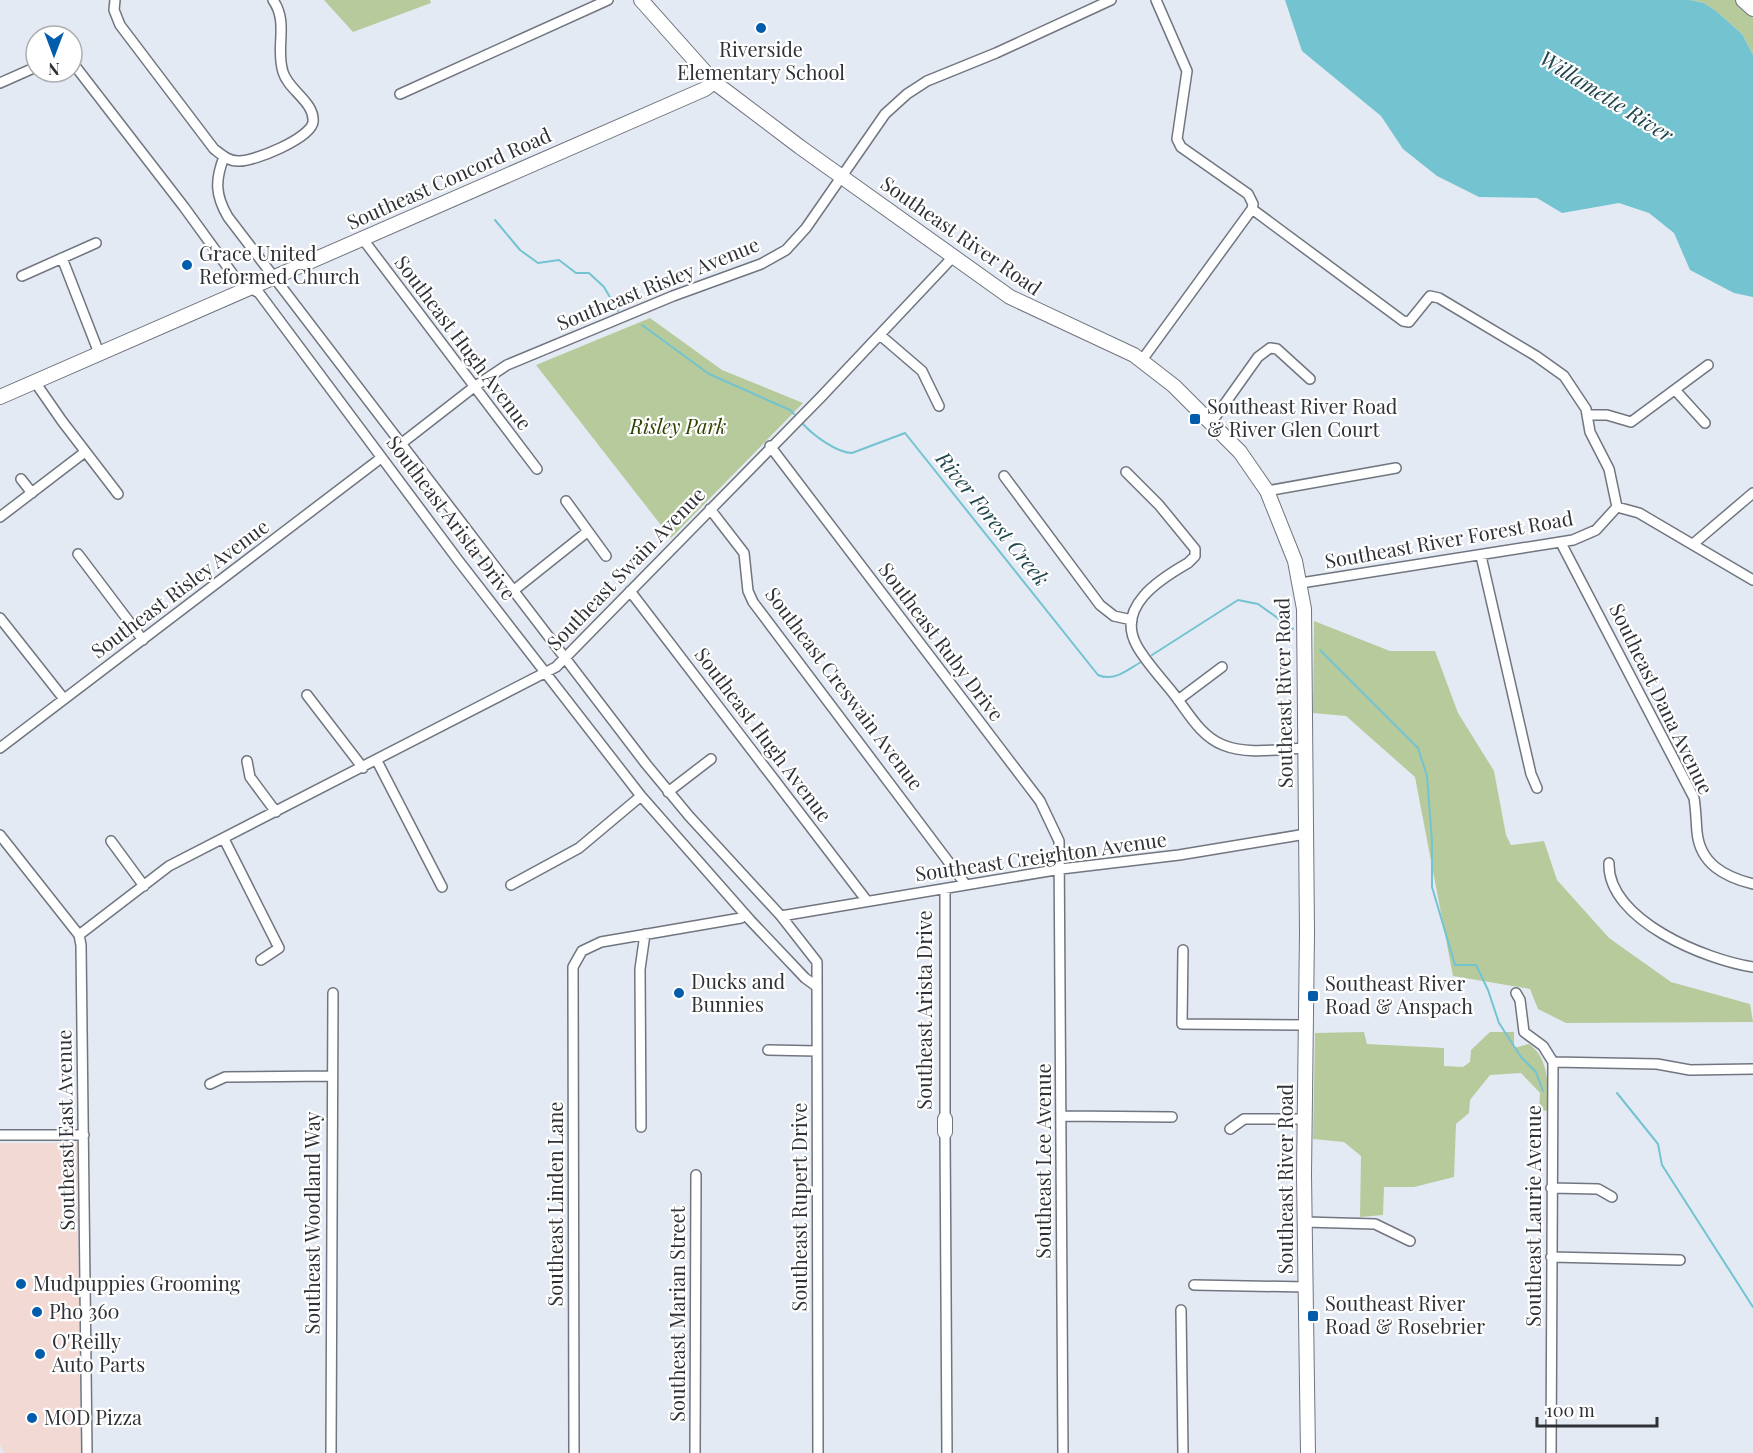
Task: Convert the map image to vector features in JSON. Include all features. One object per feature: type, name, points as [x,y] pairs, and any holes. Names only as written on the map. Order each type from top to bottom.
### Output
[{"type":"street","points":[[115,0],[114,10],[120,25],[214,149],[224,157],[235,161],[250,159],[296,140],[308,133],[312,126],[313,117],[308,106],[283,75],[282,24],[273,0]]},
{"type":"street","points":[[400,94],[608,0]]},
{"type":"street","name":"Southeast River Road","points":[[641,0],[714,82],[842,177],[953,257],[1031,309],[1142,360],[1169,381],[1249,463],[1267,491],[1286,533],[1301,583],[1306,834],[1304,1119],[1308,1453]]},
{"type":"street","name":"Southeast Risley Avenue","points":[[402,443],[474,387],[530,354],[786,250],[806,228],[885,114],[919,86],[1111,0]]},
{"type":"street","points":[[1142,360],[1252,209],[1253,204],[1248,194],[1181,147],[1177,139],[1187,71],[1184,59],[1156,0]]},
{"type":"street","points":[[1743,0],[1753,9]]},
{"type":"street","points":[[0,83],[24,72]]},
{"type":"street","name":"Southeast Arista Drive","points":[[84,77],[170,188],[237,280],[259,293],[381,458],[641,796],[745,914],[805,978],[816,986]]},
{"type":"street","name":"Southeast Concord Road","points":[[0,397],[695,94],[714,82]]},
{"type":"street","name":"Southeast Arista Drive","points":[[224,157],[216,183],[223,208],[668,792],[781,916],[818,962]]},
{"type":"street","points":[[1252,209],[1403,321],[1409,322],[1414,318],[1430,296],[1439,298],[1536,356],[1564,376],[1588,415],[1590,432],[1609,468],[1617,507],[1639,513],[1753,580]]},
{"type":"street","name":"Southeast Hugh Avenue","points":[[362,238],[537,469]]},
{"type":"street","points":[[22,276],[96,243]]},
{"type":"street","name":"Southeast Swain Avenue","points":[[79,935],[169,866],[546,673],[566,659],[953,257]]},
{"type":"street","points":[[62,258],[99,353]]},
{"type":"street","points":[[880,335],[922,371],[939,406]]},
{"type":"street","points":[[1211,423],[1258,357],[1270,348],[1277,350],[1310,379]]},
{"type":"street","points":[[1588,415],[1607,415],[1631,422],[1676,391],[1708,365]]},
{"type":"street","points":[[35,381],[118,494]]},
{"type":"street","points":[[1676,391],[1705,423]]},
{"type":"street","name":"Southeast Ruby Drive","points":[[770,446],[1040,801],[1058,835],[1061,869]]},
{"type":"street","points":[[0,517],[85,452]]},
{"type":"street","name":"Southeast Risley Avenue","points":[[0,748],[381,458]]},
{"type":"street","points":[[1267,491],[1396,468]]},
{"type":"street","points":[[1126,472],[1195,549],[1195,556],[1145,593],[1137,604],[1132,620],[1132,632],[1137,646],[1202,732],[1223,745],[1242,749],[1305,748]]},
{"type":"street","points":[[1004,476],[1100,605],[1114,616],[1132,620]]},
{"type":"street","points":[[21,479],[32,493]]},
{"type":"street","points":[[1693,544],[1753,493]]},
{"type":"street","points":[[566,501],[606,556]]},
{"type":"street","name":"Southeast River Forest Road","points":[[1301,583],[1562,543],[1596,530],[1617,507]]},
{"type":"street","name":"Southeast Creswain Avenue","points":[[710,509],[744,553],[748,591],[753,602],[959,872],[966,885]]},
{"type":"street","points":[[513,591],[587,532]]},
{"type":"street","name":"Southeast Dana Avenue","points":[[1562,543],[1694,798],[1696,831],[1706,858],[1723,874],[1753,884]]},
{"type":"street","points":[[78,554],[143,640]]},
{"type":"street","points":[[1481,556],[1531,774],[1537,788]]},
{"type":"street","name":"Southeast Hugh Avenue","points":[[630,591],[867,901]]},
{"type":"street","points":[[0,618],[64,699]]},
{"type":"street","points":[[1178,700],[1222,667]]},
{"type":"street","points":[[307,695],[363,768]]},
{"type":"street","points":[[668,792],[711,759]]},
{"type":"street","points":[[247,761],[250,777],[276,812]]},
{"type":"street","points":[[377,761],[442,887]]},
{"type":"street","points":[[511,885],[579,848],[641,796]]},
{"type":"street","points":[[0,834],[79,935]]},
{"type":"street","name":"Southeast Creighton Avenue","points":[[781,916],[1061,869],[1179,855],[1306,834]]},
{"type":"street","points":[[224,839],[279,948],[261,960]]},
{"type":"street","points":[[111,841],[144,886]]},
{"type":"street","points":[[1609,863],[1608,878],[1620,896],[1655,928],[1708,956],[1753,967]]},
{"type":"street","name":"Southeast Lee Avenue","points":[[1061,869],[1063,1453]]},
{"type":"street","name":"Southeast Arista Drive","points":[[945,889],[947,1453]]},
{"type":"street","points":[[641,1127],[639,969],[645,934],[741,918],[745,914]]},
{"type":"street","name":"Southeast Linden Lane","points":[[574,1453],[573,967],[578,956],[587,947],[600,942],[645,934]]},
{"type":"street","name":"Southeast East Avenue","points":[[79,935],[82,955],[87,1453]]},
{"type":"street","points":[[1183,950],[1182,1024],[1305,1025]]},
{"type":"street","name":"Southeast Rupert Drive","points":[[818,962],[816,986],[818,1453]]},
{"type":"street","name":"Southeast Woodland Way","points":[[331,1453],[333,993]]},
{"type":"street","points":[[1516,993],[1520,1000],[1524,1032],[1543,1046],[1554,1062],[1650,1063],[1690,1070],[1753,1070]]},
{"type":"street","points":[[768,1050],[817,1051]]},
{"type":"street","name":"Southeast Laurie Avenue","points":[[1551,1453],[1551,1188],[1554,1062]]},
{"type":"street","points":[[210,1084],[225,1077],[332,1076]]},
{"type":"street","points":[[1063,1116],[1172,1117]]},
{"type":"street","points":[[1230,1129],[1244,1119],[1304,1119]]},
{"type":"street","points":[[0,1135],[84,1135]]},
{"type":"street","name":"Southeast Marian Street","points":[[695,1453],[696,1175]]},
{"type":"street","points":[[1551,1188],[1599,1189],[1612,1197]]},
{"type":"street","points":[[1305,1222],[1375,1224],[1410,1241]]},
{"type":"street","points":[[1551,1257],[1680,1260]]},
{"type":"street","points":[[1194,1286],[1306,1287]]},
{"type":"street","points":[[1181,1310],[1183,1453]]},
{"type":"shaded area","points":[[0,1143],[77,1143],[81,1453],[4,1453],[0,1445]]},
{"type":"green space","points":[[324,0],[430,0],[431,3],[353,32]]},
{"type":"green space","points":[[1690,0],[1736,0],[1753,18],[1753,55],[1742,34],[1716,11],[1704,3]]},
{"type":"green space","name":"Risley Park","points":[[650,318],[722,370],[803,403],[671,538],[536,365]]},
{"type":"green space","points":[[1314,621],[1390,651],[1435,651],[1458,713],[1494,771],[1506,835],[1511,845],[1544,841],[1557,880],[1609,938],[1671,982],[1750,1004],[1753,1022],[1566,1023],[1538,1009],[1530,989],[1453,976],[1415,777],[1346,716],[1313,713]]},
{"type":"green space","points":[[1364,1032],[1367,1044],[1444,1048],[1444,1066],[1463,1067],[1470,1062],[1471,1050],[1490,1032],[1514,1032],[1514,1048],[1529,1044],[1541,1058],[1546,1074],[1548,1111],[1539,1110],[1540,1093],[1521,1073],[1490,1075],[1470,1100],[1469,1113],[1456,1124],[1454,1177],[1414,1187],[1384,1187],[1383,1215],[1360,1217],[1361,1156],[1344,1142],[1313,1139],[1315,1033]]},
{"type":"water","name":"Willamette River","points":[[1285,0],[1690,0],[1704,3],[1742,34],[1753,55],[1753,297],[1734,293],[1690,270],[1674,233],[1649,213],[1619,203],[1562,213],[1537,198],[1479,197],[1437,176],[1403,149],[1381,116],[1302,51]]},
{"type":"waterway","name":"River Forest Creek","points":[[495,220],[520,250],[538,263],[559,260],[576,273],[589,273],[604,287],[618,311]]},
{"type":"waterway","name":"River Forest Creek","points":[[642,325],[709,374],[790,410],[794,414]]},
{"type":"waterway","name":"River Forest Creek","points":[[803,424],[833,447],[852,453],[905,433],[1098,675],[1115,676],[1141,662]]},
{"type":"waterway","name":"River Forest Creek","points":[[1152,655],[1238,600],[1258,604],[1293,629]]},
{"type":"waterway","name":"River Forest Creek","points":[[1320,650],[1418,748],[1427,776],[1432,841],[1432,887],[1455,965],[1476,965],[1488,990],[1499,1023],[1521,1057],[1536,1072],[1543,1091]]},
{"type":"waterway","name":"River Forest Creek","points":[[1617,1093],[1658,1144],[1662,1165],[1753,1307]]},
{"type":"place","name":"Riverside Elementary School","points":[[761,28]]},
{"type":"place","name":"Grace United Reformed Church","points":[[187,265]]},
{"type":"place","name":"Southeast River Road & River Glen Court","points":[[1195,419]]},
{"type":"place","name":"Ducks and Bunnies","points":[[679,993]]},
{"type":"place","name":"Southeast River Road & Anspach","points":[[1313,996]]},
{"type":"place","name":"Mudpuppies Grooming","points":[[21,1284]]},
{"type":"place","name":"Pho 360","points":[[37,1312]]},
{"type":"place","name":"Southeast River Road & Rosebrier","points":[[1313,1316]]},
{"type":"place","name":"O'Reilly Auto Parts","points":[[40,1354]]},
{"type":"place","name":"MOD Pizza","points":[[32,1418]]}]
